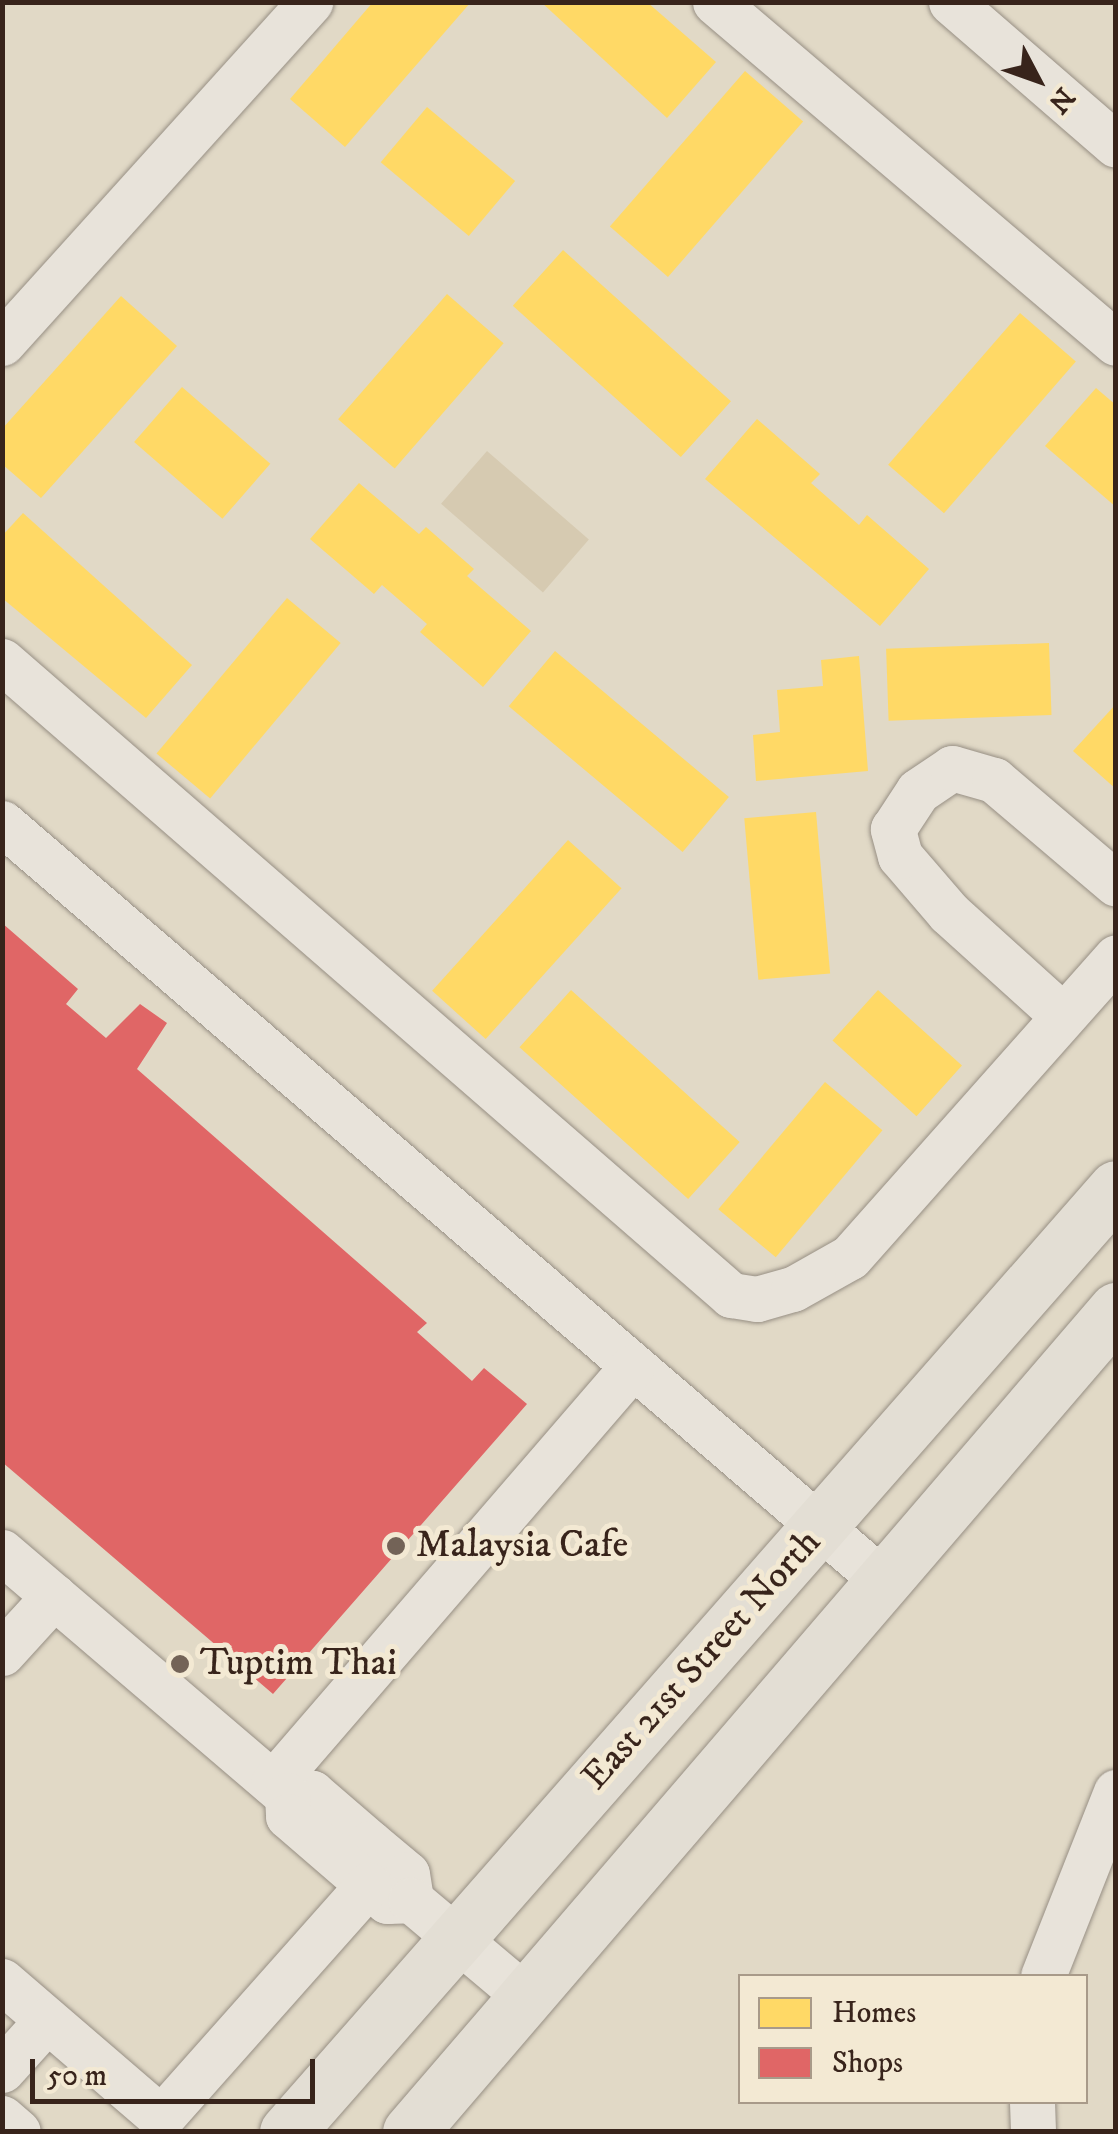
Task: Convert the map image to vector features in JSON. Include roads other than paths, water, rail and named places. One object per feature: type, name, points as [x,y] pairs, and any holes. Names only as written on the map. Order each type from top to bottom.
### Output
[{"type":"main road","name":"East 21st Street North","points":[[287,2132],[455,1934],[821,1526],[1116,1188]]},
{"type":"main road","points":[[410,2132],[1116,1310]]},
{"type":"street","points":[[2,343],[310,2]]},
{"type":"street","points":[[715,2],[1116,342]]},
{"type":"street","points":[[951,2],[1116,144]]},
{"type":"street","points":[[2,661],[732,1294],[757,1299],[793,1289],[850,1257],[1063,1016],[1110,973]]},
{"type":"street","points":[[1063,1016],[949,912],[900,856],[893,829],[918,792],[952,768],[994,780],[1116,884]]},
{"type":"street","points":[[2,823],[882,1580]]},
{"type":"street","points":[[280,1789],[632,1368]]},
{"type":"street","points":[[2,1552],[280,1789],[312,1794],[407,1874],[412,1900]]},
{"type":"street","points":[[2,1653],[54,1596]]},
{"type":"street","points":[[280,1789],[288,1816],[386,1901],[412,1900],[525,1996]]},
{"type":"street","points":[[1043,1974],[1116,1792]]},
{"type":"street","points":[[2,1981],[161,2118],[368,1885]]},
{"type":"street","points":[[2,2070],[48,2020]]},
{"type":"street","points":[[1032,2104],[1033,2132]]},
{"type":"street","points":[[2,2118],[18,2132]]},
{"type":"place","name":"Malaysia Cafe","points":[[396,1546]]},
{"type":"place","name":"Tuptim Thai","points":[[180,1664]]}]
